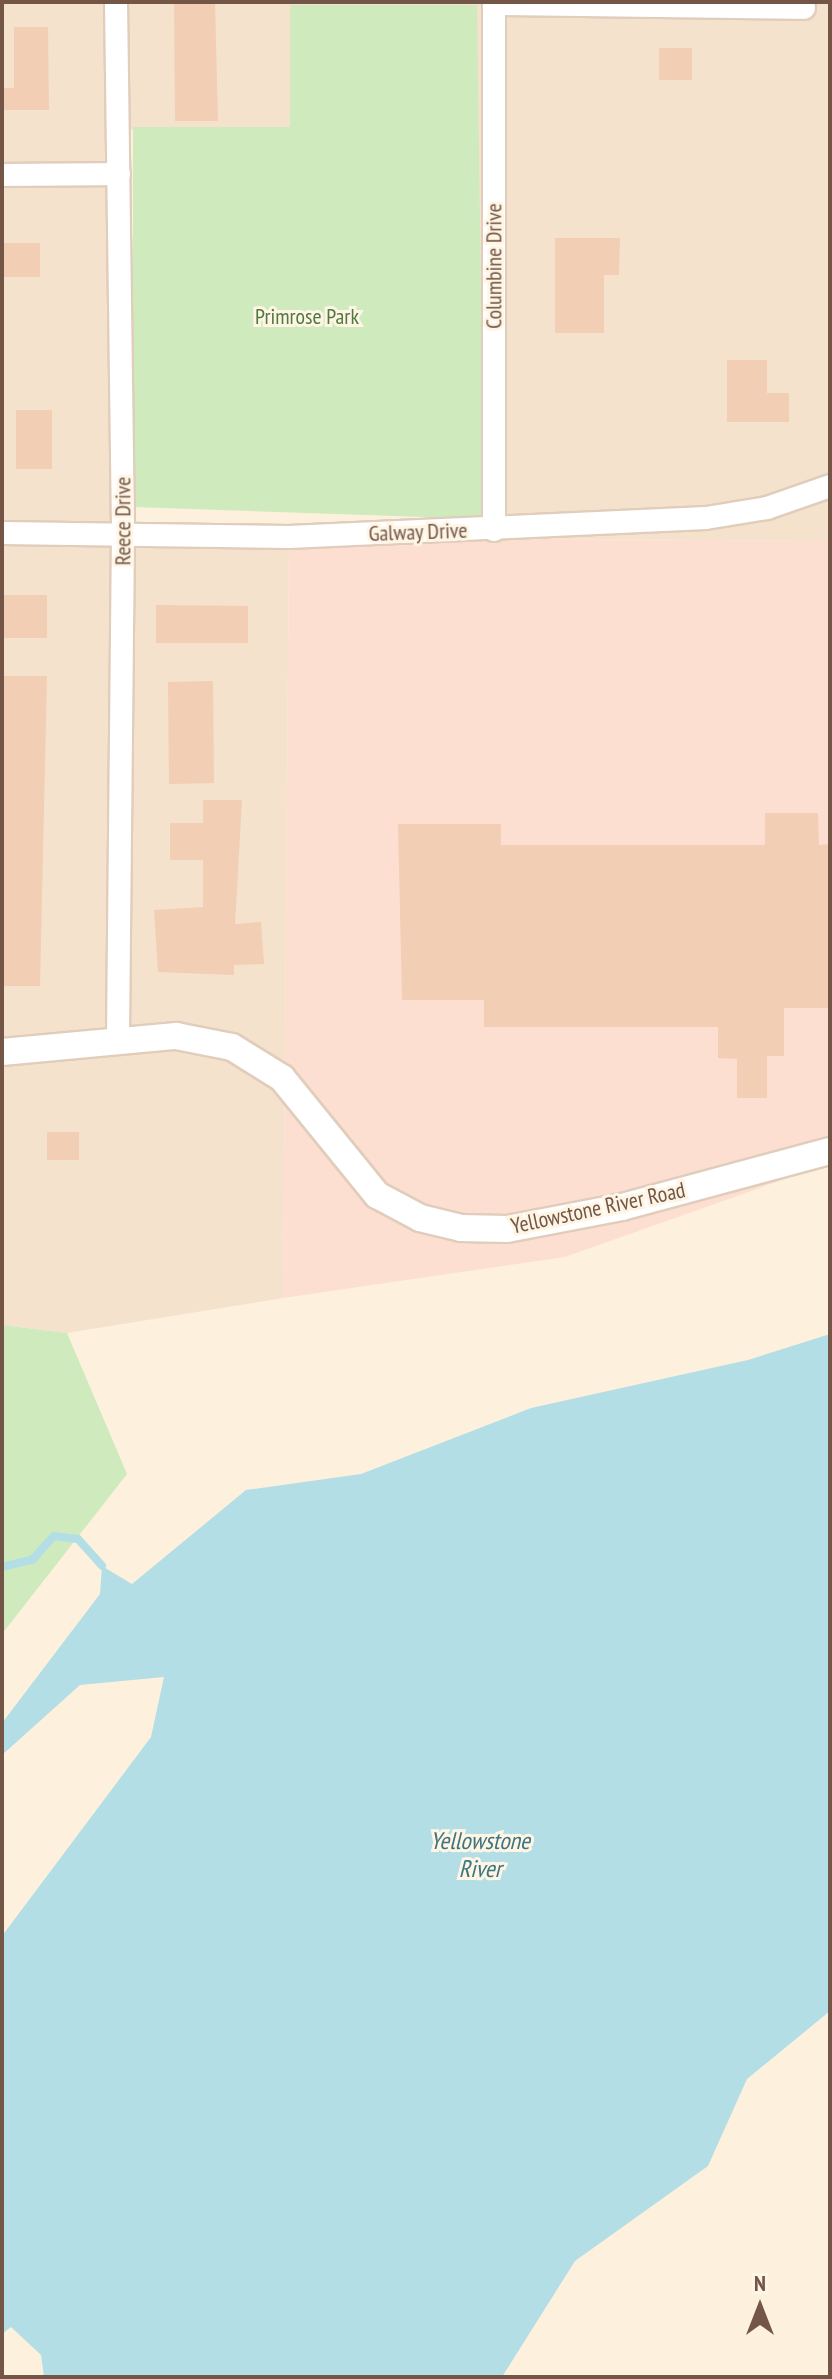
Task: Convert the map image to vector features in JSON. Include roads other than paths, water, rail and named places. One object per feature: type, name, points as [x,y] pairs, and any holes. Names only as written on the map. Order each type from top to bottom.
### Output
[{"type":"street","name":"Reece Drive","points":[[116,2],[123,533],[118,1039]]},
{"type":"street","points":[[494,3],[804,8]]},
{"type":"street","name":"Columbine Drive","points":[[494,3],[494,530]]},
{"type":"street","points":[[2,175],[119,174]]},
{"type":"street","name":"Galway Drive","points":[[2,533],[289,537],[706,518],[767,508],[830,486]]},
{"type":"street","name":"Yellowstone River Road","points":[[2,1052],[176,1036],[232,1047],[282,1078],[377,1195],[420,1218],[461,1228],[507,1229],[622,1207],[830,1151]]},
{"type":"water","name":"Yellowstone River","points":[[830,1334],[830,2011],[747,2079],[708,2166],[575,2261],[502,2377],[44,2377],[41,2355],[11,2327],[2,2334],[2,1936],[151,1737],[164,1677],[80,1685],[2,1755],[2,1723],[100,1594],[102,1566],[132,1584],[246,1490],[361,1474],[531,1408],[748,1360]]},
{"type":"waterway","points":[[2,1567],[33,1559],[54,1536],[78,1539],[102,1566]]},
{"type":"park label","name":"Primrose Park","points":[[307,317]]}]
